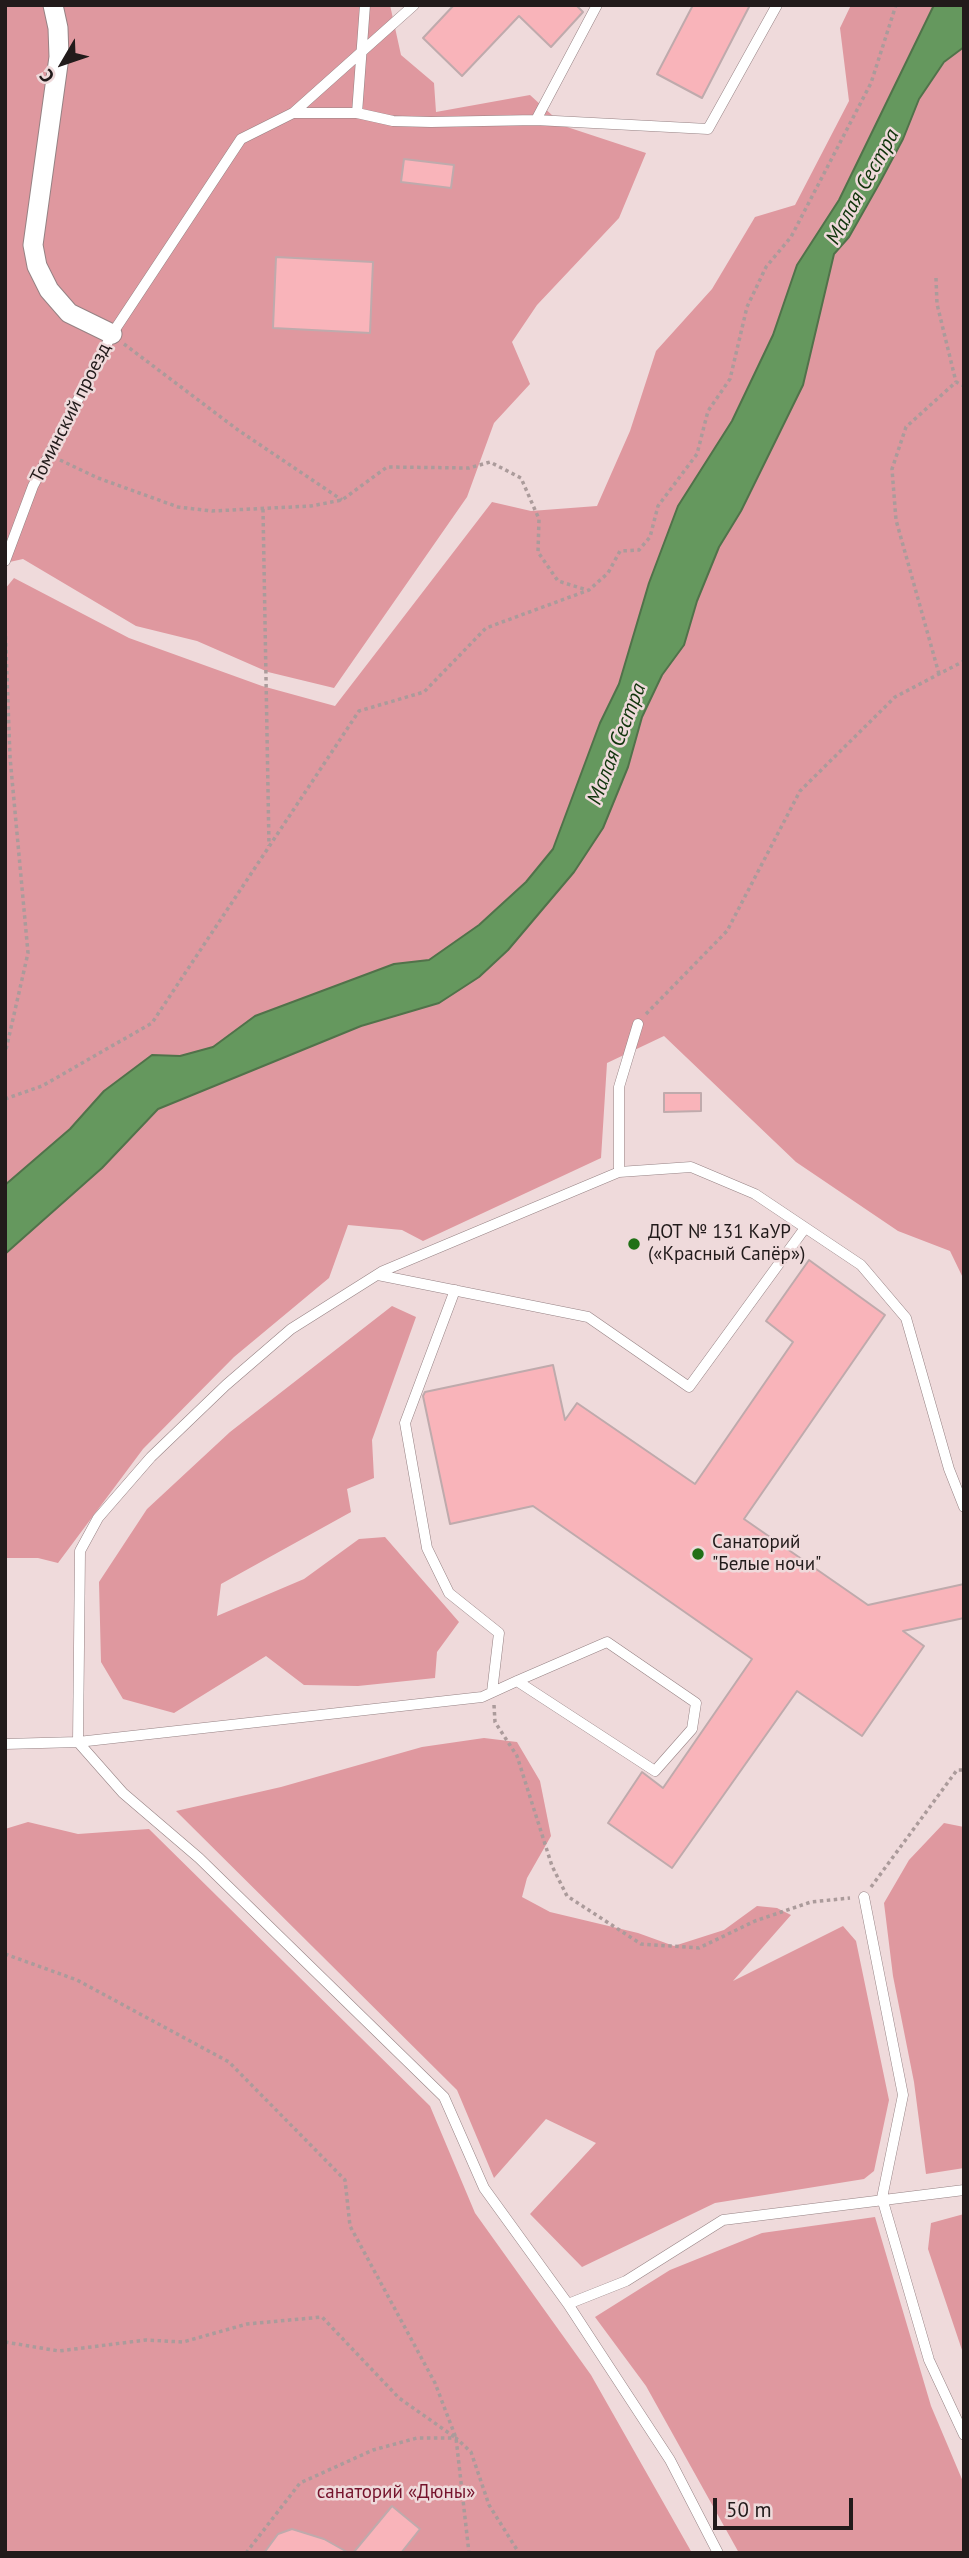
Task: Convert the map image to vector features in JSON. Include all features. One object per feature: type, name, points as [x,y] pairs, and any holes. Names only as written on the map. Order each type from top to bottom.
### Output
[{"type":"street","name":"Томинский проезд","points":[[52,5],[58,28],[59,57],[33,245],[37,266],[49,290],[69,313],[111,334]]},
{"type":"lane","points":[[357,113],[365,5]]},
{"type":"lane","points":[[111,334],[241,139],[293,113],[414,5]]},
{"type":"lane","points":[[536,120],[597,5]]},
{"type":"lane","points":[[293,113],[357,113],[393,121],[487,123],[536,120],[708,129],[777,5]]},
{"type":"lane","name":"Томинский проезд","points":[[5,561],[33,486],[111,334]]},
{"type":"lane","points":[[619,1172],[619,1087],[638,1024]]},
{"type":"lane","points":[[718,2553],[670,2460],[568,2304],[484,2188],[444,2097],[198,1858],[123,1793],[78,1742],[80,1551],[98,1518],[150,1457],[226,1385],[291,1329],[378,1275],[619,1172],[691,1167],[755,1194],[861,1265],[906,1318],[949,1469],[964,1507]]},
{"type":"lane","points":[[378,1275],[588,1317],[689,1387],[805,1228]]},
{"type":"lane","points":[[455,1290],[405,1423],[427,1548],[449,1593],[499,1633],[492,1692]]},
{"type":"lane","points":[[5,1744],[78,1742],[482,1697],[492,1692],[517,1681],[607,1642],[696,1703],[692,1729],[655,1771],[517,1681]]},
{"type":"lane","points":[[864,1897],[903,2095],[882,2198],[929,2360],[964,2435]]},
{"type":"lane","points":[[568,2304],[626,2281],[723,2220],[882,2198],[964,2190]]},
{"type":"path","points":[[5,1099],[42,1086],[152,1023],[359,711],[424,692],[486,628],[589,590],[608,573],[620,551],[639,550],[650,537],[658,506],[697,454],[708,411],[730,379],[747,307],[766,267],[791,237],[871,83],[896,5]]},
{"type":"path","points":[[936,278],[937,304],[956,382],[964,386]]},
{"type":"path","points":[[111,334],[238,430],[342,499]]},
{"type":"path","points":[[939,674],[896,520],[892,469],[906,427],[956,382]]},
{"type":"path","points":[[49,455],[98,478],[178,507],[212,511],[311,506],[342,499],[387,467],[469,468],[490,462],[521,478],[539,519],[538,552],[558,581],[589,590]]},
{"type":"path","points":[[263,509],[269,846]]},
{"type":"path","points":[[5,622],[9,757],[28,953],[5,1054]]},
{"type":"path","points":[[638,1024],[727,931],[800,791],[895,697],[964,661]]},
{"type":"path","points":[[492,1692],[495,1722],[517,1756],[552,1866],[567,1896],[641,1944],[699,1948],[755,1921],[811,1902],[864,1897],[957,1770],[964,1770]]},
{"type":"path","points":[[5,1954],[76,1980],[229,2062],[345,2180],[350,2226],[435,2384],[456,2438],[469,2553]]},
{"type":"path","points":[[5,2342],[59,2351],[146,2340],[183,2342],[247,2324],[322,2317],[399,2398],[456,2438],[471,2452],[489,2505],[519,2553]]},
{"type":"path","points":[[246,2553],[300,2483],[373,2450],[417,2438],[456,2438]]},
{"type":"green space","points":[[5,5],[390,5],[401,55],[434,83],[436,112],[530,95],[564,126],[646,153],[619,218],[537,305],[512,342],[530,384],[494,423],[467,497],[334,688],[268,672],[197,641],[136,626],[23,559],[5,563]]},
{"type":"green space","points":[[851,5],[934,5],[839,200],[797,265],[773,335],[649,583],[619,684],[600,723],[553,848],[526,882],[479,925],[429,960],[394,964],[255,1016],[213,1047],[180,1056],[152,1055],[104,1091],[70,1129],[5,1185],[5,589],[14,578],[129,638],[262,686],[335,706],[492,502],[531,511],[597,506],[630,431],[656,351],[712,289],[755,217],[795,205],[849,101],[840,28]]},
{"type":"green space","points":[[964,47],[964,1280],[950,1251],[898,1231],[796,1162],[664,1036],[607,1063],[601,1158],[423,1241],[402,1230],[348,1225],[329,1278],[234,1357],[143,1449],[58,1563],[38,1558],[5,1558],[5,1254],[102,1168],[158,1109],[361,1026],[439,1003],[603,828],[628,767],[642,717],[662,675],[684,645],[697,601],[719,547],[741,511],[803,385],[834,254],[849,237],[903,139],[919,99],[945,62]]},
{"type":"green space","points":[[392,1306],[416,1317],[372,1440],[374,1478],[347,1489],[351,1512],[221,1584],[217,1616],[304,1579],[359,1539],[385,1537],[459,1622],[437,1652],[435,1678],[358,1686],[304,1685],[266,1656],[174,1713],[123,1699],[101,1662],[99,1582],[147,1509],[230,1432]]},
{"type":"green space","points":[[484,1738],[517,1742],[540,1781],[551,1836],[527,1878],[522,1897],[550,1912],[638,1933],[674,1946],[724,1930],[757,1906],[777,1908],[791,1915],[733,1981],[843,1926],[856,1941],[889,2100],[874,2171],[864,2179],[715,2203],[582,2267],[530,2214],[596,2143],[546,2119],[494,2178],[457,2090],[176,1811],[281,1787],[422,1747]]},
{"type":"green space","name":"санаторий «Дюны»","points":[[28,1822],[78,1834],[149,1829],[430,2106],[475,2213],[591,2375],[692,2553],[5,2553],[5,1829]]},
{"type":"green space","points":[[944,1823],[964,1827],[964,2168],[926,2174],[914,2082],[893,1976],[884,1903],[909,1860]]},
{"type":"green space","points":[[964,2214],[964,2356],[928,2249],[931,2223]]},
{"type":"green space","points":[[875,2217],[931,2406],[964,2484],[964,2553],[739,2553],[646,2386],[595,2317],[670,2270],[762,2233]]},
{"type":"water","name":"Малая Сестра","points":[[934,5],[964,5],[964,47],[944,62],[919,99],[903,139],[879,184],[849,237],[834,254],[803,385],[741,511],[719,547],[697,601],[684,645],[662,675],[642,717],[628,767],[603,828],[574,872],[508,950],[479,977],[439,1003],[361,1026],[158,1109],[102,1168],[5,1254],[5,1185],[70,1129],[104,1091],[152,1055],[180,1056],[213,1047],[255,1016],[394,964],[429,960],[479,925],[526,882],[553,849],[600,723],[619,684],[649,583],[678,506],[732,421],[773,335],[797,265],[839,200]]},
{"type":"building","points":[[454,5],[576,5],[583,12],[551,47],[519,16],[462,76],[423,38]]},
{"type":"building","points":[[693,5],[750,5],[702,98],[657,74]]},
{"type":"building","points":[[404,159],[454,165],[451,188],[401,182]]},
{"type":"building","points":[[276,257],[373,262],[370,333],[273,328]]},
{"type":"building","points":[[664,1093],[701,1093],[701,1111],[664,1112]]},
{"type":"building","name":"Санаторий \"Белые ночи\"","points":[[809,1260],[885,1315],[744,1519],[868,1605],[964,1584],[964,1618],[903,1631],[924,1646],[862,1736],[797,1691],[672,1868],[608,1823],[642,1772],[663,1788],[752,1659],[533,1506],[450,1524],[423,1396],[425,1392],[553,1365],[565,1420],[577,1403],[695,1484],[793,1342],[766,1321]]},
{"type":"building","points":[[392,2506],[420,2529],[401,2553],[353,2553]]},
{"type":"building","points":[[292,2529],[324,2539],[349,2553],[264,2553],[278,2534]]},
{"type":"place","name":"ДОТ № 131 КаУР («Красный Сапёр»)","points":[[634,1244]]},
{"type":"place","name":"Санаторий \"Белые ночи\"","points":[[698,1554]]}]
